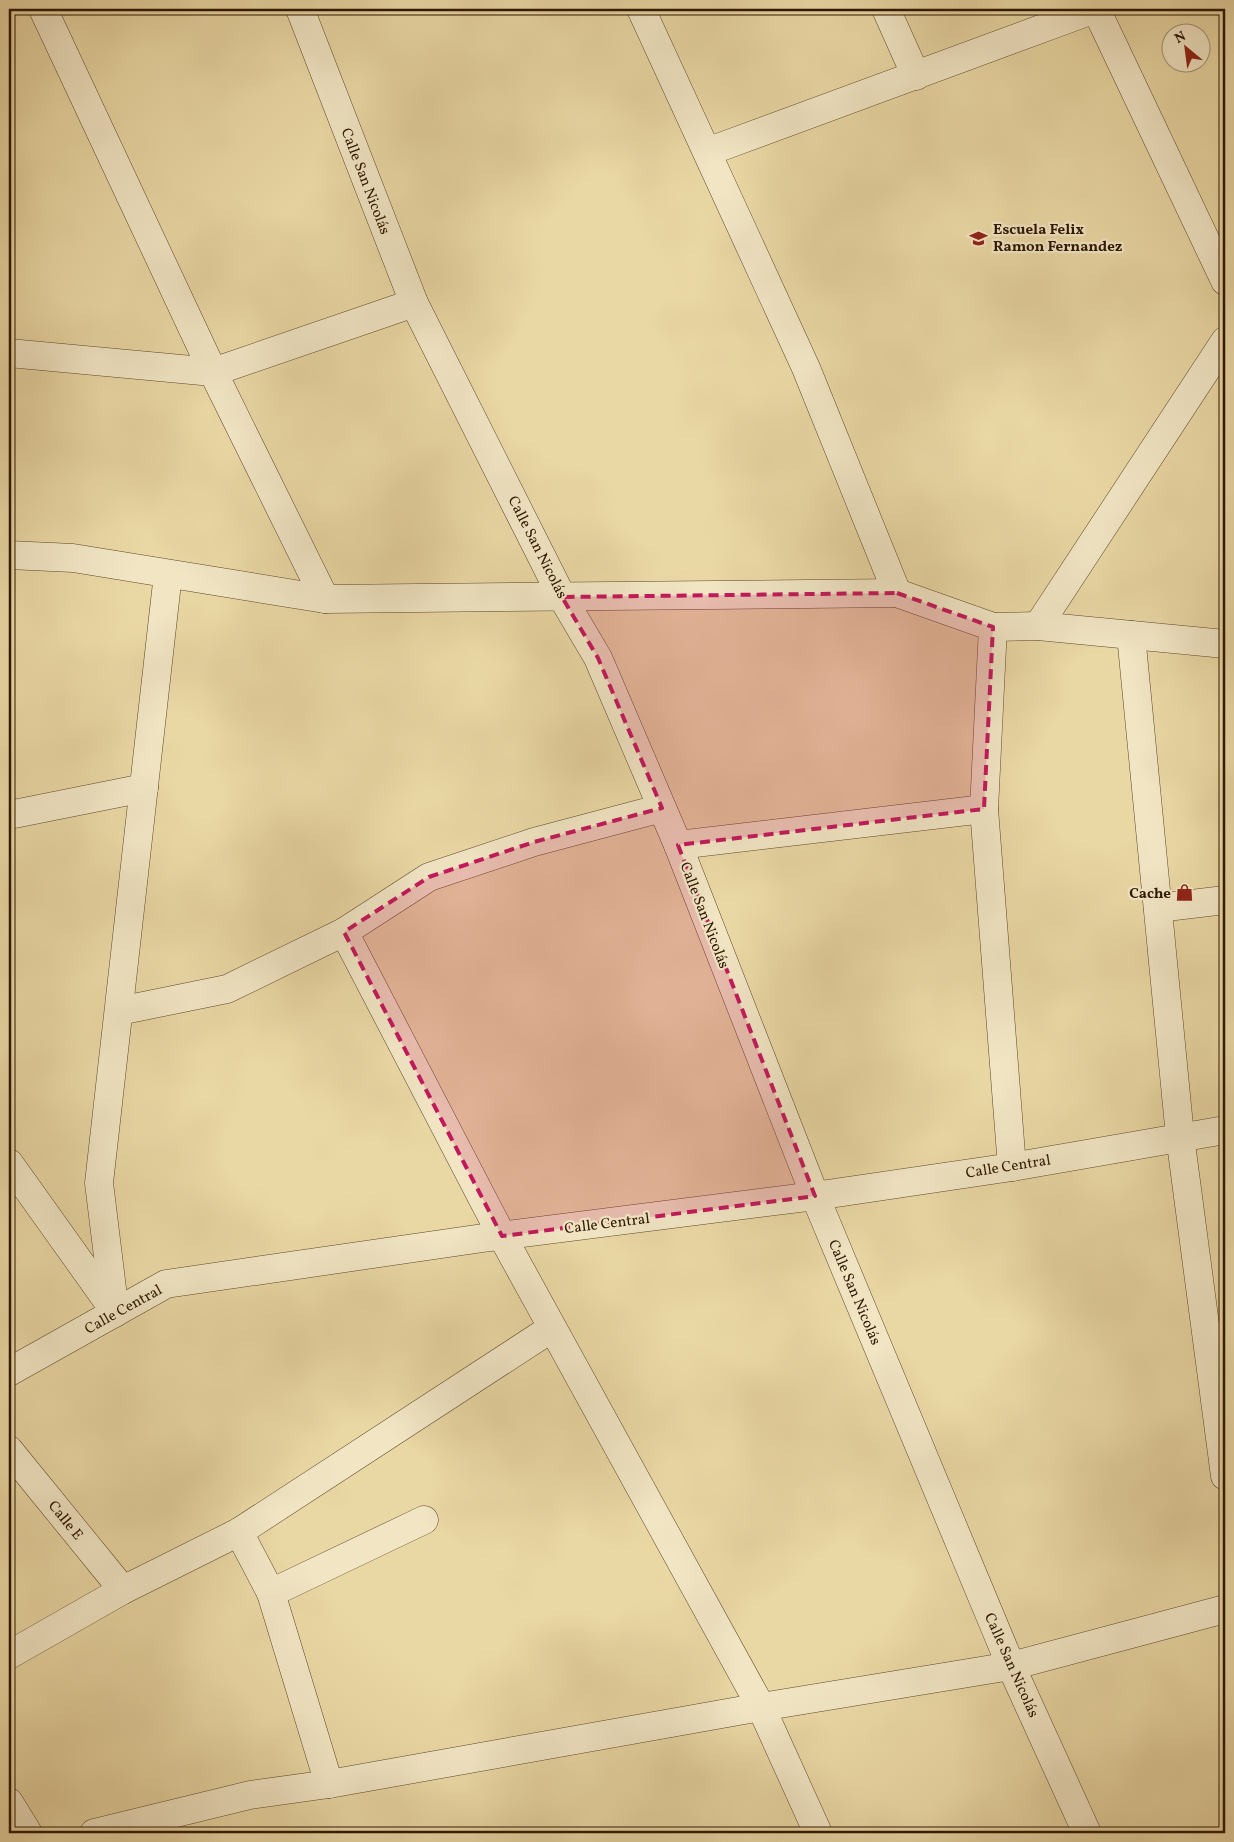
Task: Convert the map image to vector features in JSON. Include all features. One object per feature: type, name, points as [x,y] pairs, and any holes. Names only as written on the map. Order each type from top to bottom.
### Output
[{"type":"street","points":[[43,9],[212,372],[325,599]]},
{"type":"street","name":"Calle San Nicolás","points":[[300,9],[414,303],[562,597],[598,658],[678,845],[815,1196],[1011,1666],[1087,1833]]},
{"type":"street","points":[[641,9],[806,368],[897,593]]},
{"type":"street","points":[[886,9],[916,76]]},
{"type":"street","points":[[707,152],[1095,9],[1225,282]]},
{"type":"street","points":[[9,353],[212,372],[414,303]]},
{"type":"street","points":[[1038,626],[1225,341]]},
{"type":"street","points":[[9,555],[73,558],[325,599],[897,593],[993,627],[1038,626],[1225,644]]},
{"type":"street","points":[[115,1313],[99,1183],[168,574]]},
{"type":"street","points":[[993,627],[984,809],[1012,1167]]},
{"type":"street","points":[[1131,635],[1180,1136],[1225,1476]]},
{"type":"street","points":[[9,815],[144,788]]},
{"type":"street","points":[[119,1011],[227,990],[344,932],[430,877],[534,842],[662,808]]},
{"type":"street","points":[[678,845],[984,809]]},
{"type":"street","points":[[1158,908],[1225,900]]},
{"type":"street","points":[[344,932],[502,1236],[761,1707],[818,1833]]},
{"type":"street","name":"Calle Central","points":[[9,1372],[166,1284],[502,1236],[815,1196],[1012,1167],[1180,1136],[1225,1130]]},
{"type":"street","points":[[9,1163],[115,1313]]},
{"type":"street","points":[[9,1655],[123,1590],[239,1532],[552,1328]]},
{"type":"street","name":"Calle E","points":[[9,1450],[123,1590]]},
{"type":"street","points":[[271,1593],[424,1520]]},
{"type":"street","points":[[239,1532],[271,1593],[329,1784]]},
{"type":"street","points":[[94,1833],[250,1795],[329,1784],[761,1707],[1011,1666],[1225,1609]]},
{"type":"street","points":[[9,1802],[28,1833]]},
{"type":"highlighted area","points":[[897,593],[993,627],[984,809],[678,845],[815,1196],[502,1236],[344,932],[429,877],[534,842],[662,808],[598,658],[562,597]]},
{"type":"place","name":"Escuela Felix Ramon Fernandez","points":[[979,238]]},
{"type":"place","name":"Cache","points":[[1185,893]]}]
